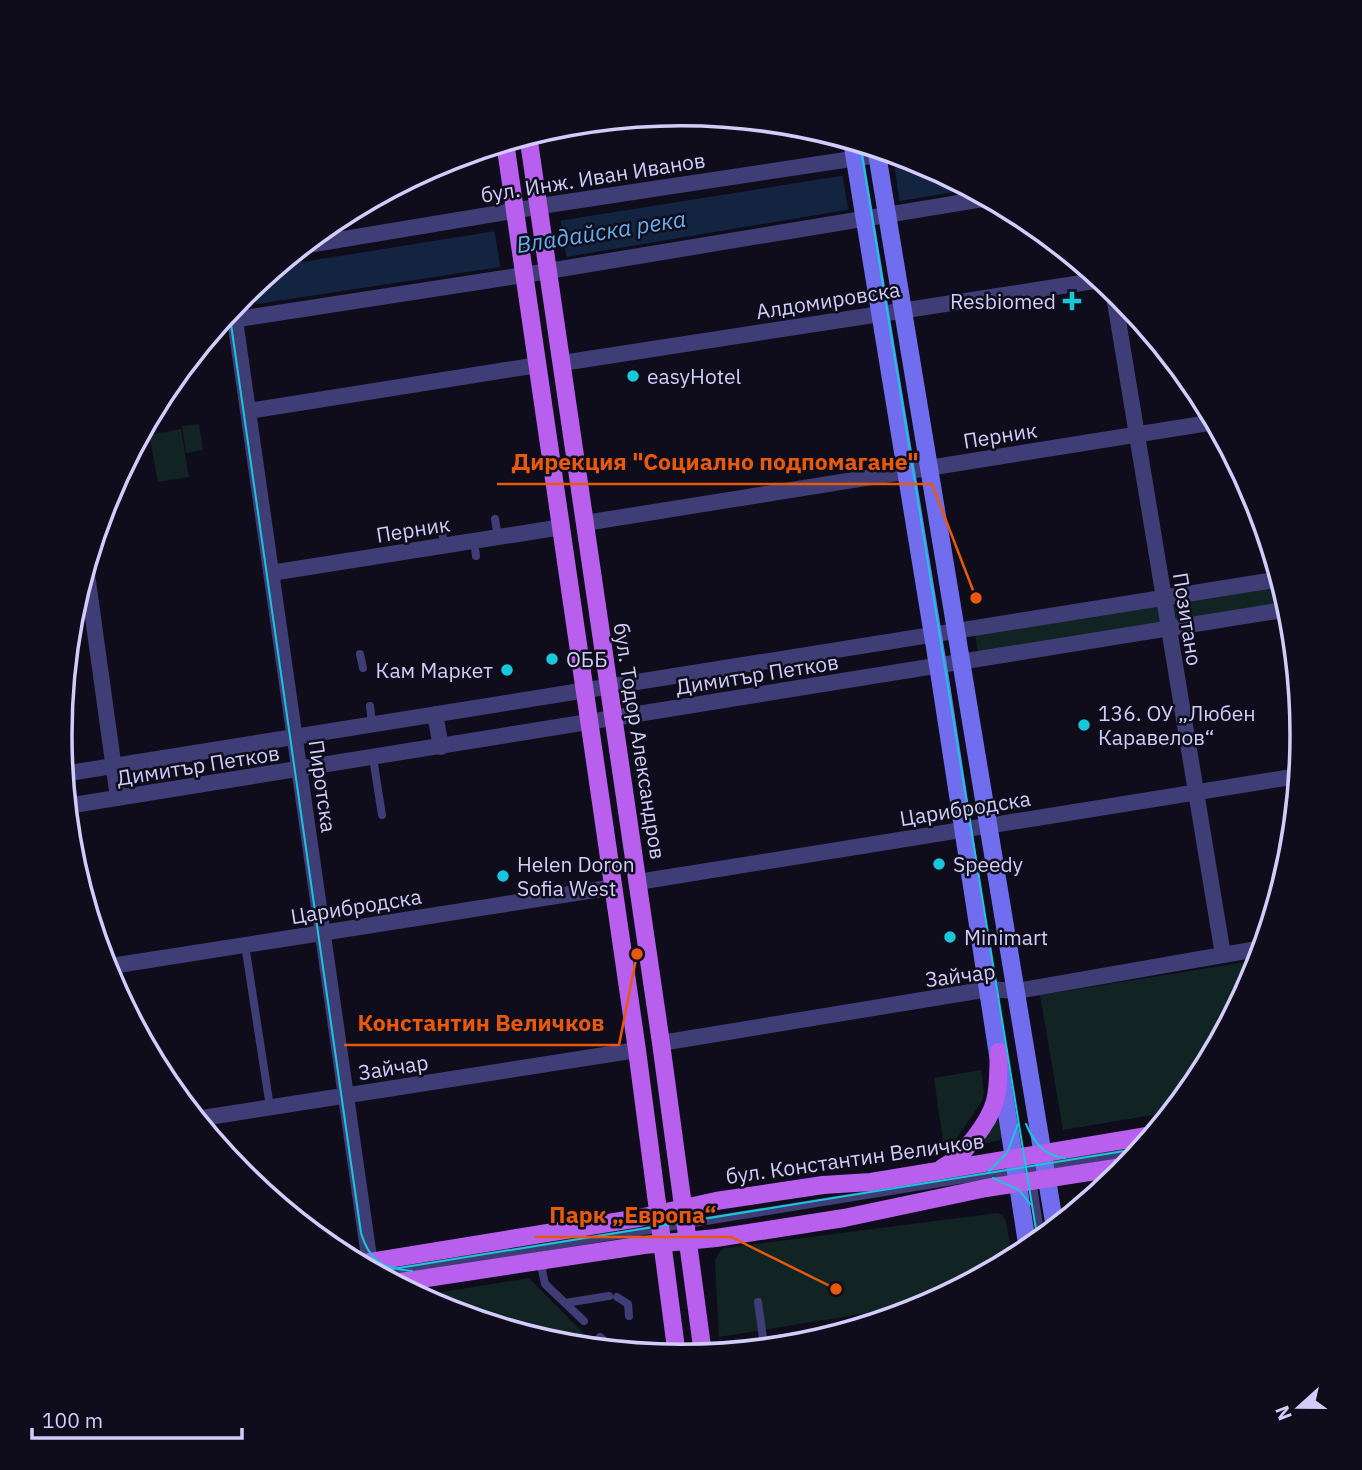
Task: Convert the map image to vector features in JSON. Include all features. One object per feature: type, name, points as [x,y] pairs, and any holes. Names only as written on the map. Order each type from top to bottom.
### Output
[{"type":"main road","name":"бул. Тодор Александров","points":[[529,145],[662,1043],[702,1343]]},
{"type":"main road","points":[[506,152],[638,1050],[661,1228],[671,1344]]},
{"type":"main road","points":[[854,155],[999,1052],[1031,1170],[1051,1219]]},
{"type":"main road","points":[[881,159],[887,213],[1016,991],[1031,1170],[1029,1235]]},
{"type":"main road","points":[[937,1171],[968,1146],[989,1114],[995,1100],[999,1052]]},
{"type":"main road","name":"бул. Константин Величков","points":[[382,1266],[687,1225],[844,1218],[1136,1140]]},
{"type":"main road","name":"бул. Константин Величков","points":[[411,1280],[551,1259],[661,1228],[687,1225],[796,1189],[871,1182],[937,1171],[1111,1167]]},
{"type":"street","name":"бул. Инж. Иван Иванов","points":[[322,243],[516,216],[854,155]]},
{"type":"street","points":[[240,315],[524,273],[973,200]]},
{"type":"street","name":"Алдомировска","points":[[562,363],[1088,282]]},
{"type":"street","name":"Позитано","points":[[1116,308],[1223,955]]},
{"type":"street","name":"Пиротска","points":[[231,324],[248,411],[368,1258]]},
{"type":"street","points":[[248,411],[538,365]]},
{"type":"street","name":"Перник","points":[[585,523],[1205,424]]},
{"type":"street","name":"Перник","points":[[271,573],[445,546],[475,548],[498,537],[562,527]]},
{"type":"street","name":"Димитър Петков","points":[[73,772],[1270,581]]},
{"type":"street","points":[[89,591],[118,798]]},
{"type":"street","name":"Димитър Петков","points":[[76,804],[1278,611]]},
{"type":"street","points":[[435,714],[440,747]]},
{"type":"street","name":"Царибродска","points":[[638,882],[1289,777]]},
{"type":"street","name":"Царибродска","points":[[117,965],[614,887]]},
{"type":"street","name":"Зайчар","points":[[662,1043],[989,989],[1016,991],[1251,950]]},
{"type":"street","name":"Зайчар","points":[[207,1117],[638,1050]]},
{"type":"lane","points":[[495,519],[498,537]]},
{"type":"lane","points":[[441,528],[445,546]]},
{"type":"lane","points":[[360,654],[363,668]]},
{"type":"lane","points":[[370,706],[372,723]]},
{"type":"lane","points":[[373,758],[382,814]]},
{"type":"lane","points":[[245,945],[270,1107]]},
{"type":"lane","name":"бул. Константин Величков","points":[[1031,1170],[1123,1154]]},
{"type":"lane","points":[[1031,1170],[1039,1227]]},
{"type":"lane","points":[[551,1259],[542,1270],[543,1279],[584,1321]]},
{"type":"lane","points":[[565,1303],[613,1297],[628,1304],[629,1316]]},
{"type":"lane","points":[[758,1302],[763,1339]]},
{"type":"lane","points":[[603,1339],[612,1334]]},
{"type":"green space","points":[[199,424],[203,450],[186,453],[182,426]]},
{"type":"green space","points":[[181,429],[189,477],[158,482],[151,435]]},
{"type":"green space","points":[[1270,581],[1278,611],[979,659],[974,627]]},
{"type":"green space","points":[[1246,962],[1209,1040],[1157,1114],[1063,1130],[1040,995]]},
{"type":"green space","points":[[981,1070],[984,1093],[982,1101],[945,1155],[934,1078]]},
{"type":"green space","points":[[998,1110],[1004,1134],[1000,1140],[975,1146]]},
{"type":"green space","points":[[997,1213],[1006,1221],[1010,1248],[950,1281],[879,1311],[719,1337],[715,1261],[720,1251],[725,1248]]},
{"type":"green space","points":[[529,1278],[587,1337],[562,1333],[485,1312],[437,1293]]},
{"type":"water","name":"Владайска река","points":[[900,167],[956,192],[566,257],[249,305],[297,263]]},
{"type":"pier","points":[[894,165],[900,205],[849,214],[842,172]]},
{"type":"pier","points":[[560,218],[567,261],[501,270],[494,229]]},
{"type":"pier","points":[[256,299],[257,308],[245,309]]},
{"type":"tram line","points":[[862,154],[1036,1230]]},
{"type":"tram line","points":[[231,324],[361,1233],[369,1251],[379,1262],[393,1268],[412,1271]]},
{"type":"tram line","points":[[989,1171],[1007,1153],[1018,1124]]},
{"type":"tram line","points":[[1026,1124],[1041,1147],[1064,1158]]},
{"type":"tram line","points":[[389,1270],[1126,1151]]},
{"type":"tram line","points":[[993,1178],[1019,1190],[1030,1204]]},
{"type":"place","name":"Resbiomed","points":[[1072,301]]},
{"type":"place","name":"easyHotel","points":[[633,376]]},
{"type":"place","name":"Дирекция \"Социално подпомагане\"","points":[[976,598]]},
{"type":"place","name":"ОББ","points":[[552,659]]},
{"type":"place","name":"Кам Маркет","points":[[507,670]]},
{"type":"place","name":"136. ОУ „Любен Каравелов“","points":[[1084,725]]},
{"type":"place","name":"Speedy","points":[[939,864]]},
{"type":"place","name":"Helen Doron Sofia West","points":[[503,876]]},
{"type":"place","name":"Minimart","points":[[950,937]]},
{"type":"place","name":"Константин Величков","points":[[637,954]]},
{"type":"place","name":"Парк „Европа“","points":[[836,1289]]}]
